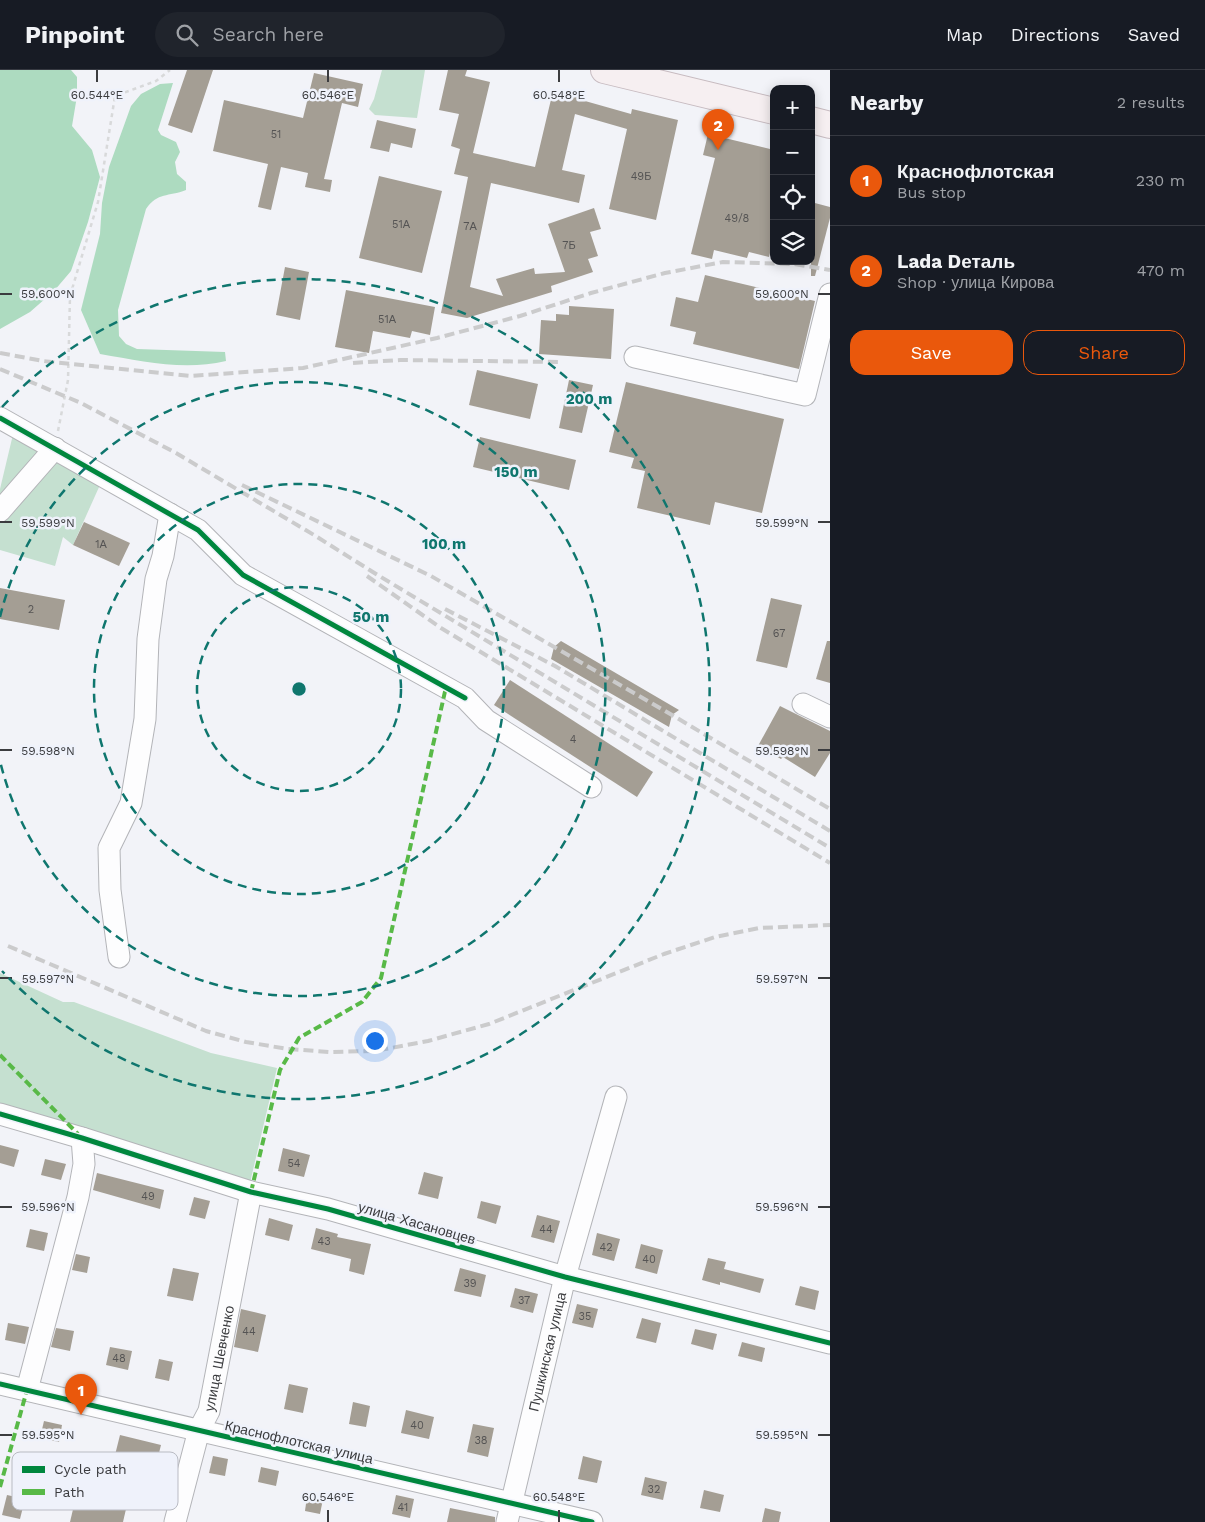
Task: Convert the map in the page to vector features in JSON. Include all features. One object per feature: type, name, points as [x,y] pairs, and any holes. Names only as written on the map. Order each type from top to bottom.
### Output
[{"type":"main road","points":[[604,70],[770,110]]},
{"type":"main road","points":[[815,121],[830,125]]},
{"type":"street","points":[[635,358],[805,395],[830,294]]},
{"type":"street","points":[[0,418],[198,530],[243,575],[465,698],[486,720],[591,787]]},
{"type":"street","points":[[0,511],[55,448]]},
{"type":"street","points":[[119,957],[110,890],[109,848],[131,803],[145,719],[148,639],[151,614],[170,514]]},
{"type":"street","points":[[803,704],[830,717]]},
{"type":"street","name":"Пушкинская улица","points":[[509,1513],[566,1277],[616,1097]]},
{"type":"street","name":"улица Хасановцев","points":[[0,1114],[251,1192],[328,1209],[566,1277],[830,1343]]},
{"type":"street","points":[[27,1390],[78,1197],[84,1164],[82,1138]]},
{"type":"street","name":"улица Шевченко","points":[[175,1522],[199,1430],[208,1411],[251,1192]]},
{"type":"street","name":"Краснофлотская улица","points":[[0,1384],[199,1430],[509,1513],[592,1522]]},
{"type":"path","points":[[55,448],[68,380],[70,296],[98,202],[114,96],[156,81],[170,70]]},
{"type":"green space","points":[[0,70],[71,70],[77,77],[77,96],[72,126],[92,150],[100,177],[88,222],[71,271],[54,291],[30,312],[0,329]]},
{"type":"green space","points":[[382,70],[425,70],[417,118],[375,115],[369,109],[374,99]]},
{"type":"green space","points":[[173,83],[158,130],[161,135],[176,142],[180,152],[175,162],[177,174],[186,182],[186,190],[159,197],[146,209],[118,310],[119,336],[126,344],[137,349],[225,352],[226,361],[210,364],[163,364],[100,354],[81,310],[100,234],[102,203],[109,167],[131,106],[141,94],[160,84]]},
{"type":"green space","points":[[15,426],[104,476],[73,545],[63,537],[55,566],[0,550],[0,489]]},
{"type":"green space","points":[[0,973],[63,1002],[74,1002],[211,1053],[277,1068],[249,1187],[0,1110]]},
{"type":"building","points":[[187,70],[213,70],[192,133],[168,125]]},
{"type":"building","points":[[448,70],[467,70],[465,76],[490,82],[473,153],[535,167],[553,91],[579,96],[578,99],[631,114],[632,109],[678,120],[656,220],[609,209],[627,129],[575,114],[562,170],[585,175],[579,203],[491,183],[470,287],[503,296],[496,279],[534,268],[535,274],[565,272],[548,224],[594,208],[601,229],[590,232],[598,256],[588,259],[593,272],[551,286],[552,292],[467,318],[441,313],[468,177],[454,174],[460,149],[451,146],[459,114],[439,110]]},
{"type":"building","points":[[314,73],[363,84],[358,107],[342,103],[324,179],[332,180],[330,192],[305,187],[308,173],[281,167],[271,210],[258,207],[268,164],[213,151],[224,100],[303,118]]},
{"type":"building","points":[[377,120],[416,129],[412,148],[391,143],[389,152],[370,148]]},
{"type":"building","points":[[708,134],[770,149],[769,257],[749,252],[747,258],[714,250],[712,259],[691,254],[715,158],[703,155]]},
{"type":"building","points":[[379,176],[442,191],[422,273],[359,258]]},
{"type":"building","points":[[815,203],[830,207],[830,218],[815,276],[811,276],[811,265],[815,265]]},
{"type":"building","points":[[285,267],[309,272],[300,320],[276,315]]},
{"type":"building","points":[[705,275],[815,301],[799,369],[693,344],[696,332],[670,326],[676,297],[698,302]]},
{"type":"building","points":[[346,290],[435,307],[430,335],[412,331],[410,338],[373,331],[369,353],[335,347]]},
{"type":"building","points":[[569,306],[614,309],[611,359],[539,354],[541,320],[556,321],[556,314],[569,315]]},
{"type":"building","points":[[477,370],[538,384],[530,419],[469,405]]},
{"type":"building","points":[[569,380],[593,385],[582,433],[559,428]]},
{"type":"building","points":[[626,382],[784,419],[762,513],[715,502],[710,525],[637,508],[645,471],[631,468],[634,458],[609,452]]},
{"type":"building","points":[[480,437],[576,460],[569,490],[473,467]]},
{"type":"building","points":[[84,522],[130,543],[119,566],[73,545]]},
{"type":"building","points":[[0,588],[65,600],[59,630],[0,619]]},
{"type":"building","points":[[771,598],[802,605],[787,668],[756,661]]},
{"type":"building","points":[[561,641],[679,710],[672,715],[669,727],[551,659],[554,647]]},
{"type":"building","points":[[827,641],[830,641],[830,683],[816,679]]},
{"type":"building","points":[[510,680],[653,772],[637,797],[494,705]]},
{"type":"building","points":[[780,706],[830,731],[830,753],[815,777],[783,757],[781,759],[758,746]]},
{"type":"building","points":[[0,1145],[19,1150],[14,1167],[0,1163]]},
{"type":"building","points":[[283,1148],[310,1155],[304,1177],[278,1171]]},
{"type":"building","points":[[45,1159],[66,1164],[61,1180],[41,1175]]},
{"type":"building","points":[[424,1172],[443,1177],[438,1199],[418,1194]]},
{"type":"building","points":[[97,1173],[164,1190],[160,1209],[93,1190]]},
{"type":"building","points":[[194,1197],[210,1201],[205,1219],[189,1215]]},
{"type":"building","points":[[481,1201],[501,1206],[496,1224],[477,1218]]},
{"type":"building","points":[[537,1215],[560,1221],[554,1243],[531,1237]]},
{"type":"building","points":[[269,1218],[293,1225],[289,1241],[265,1235]]},
{"type":"building","points":[[316,1228],[338,1234],[337,1237],[371,1244],[364,1275],[349,1271],[351,1259],[311,1249]]},
{"type":"building","points":[[30,1229],[48,1233],[44,1251],[26,1247]]},
{"type":"building","points":[[597,1233],[620,1239],[614,1261],[592,1255]]},
{"type":"building","points":[[641,1244],[663,1250],[657,1274],[635,1268]]},
{"type":"building","points":[[76,1254],[90,1257],[87,1273],[72,1270]]},
{"type":"building","points":[[708,1258],[726,1262],[724,1269],[764,1279],[760,1293],[720,1282],[720,1285],[702,1280]]},
{"type":"building","points":[[173,1268],[199,1273],[193,1301],[167,1296]]},
{"type":"building","points":[[460,1268],[486,1275],[481,1297],[454,1291]]},
{"type":"building","points":[[800,1286],[819,1291],[815,1310],[795,1305]]},
{"type":"building","points":[[515,1288],[538,1294],[533,1313],[510,1307]]},
{"type":"building","points":[[577,1304],[598,1309],[593,1328],[572,1323]]},
{"type":"building","points":[[241,1309],[266,1315],[258,1352],[234,1347]]},
{"type":"building","points":[[642,1318],[661,1323],[656,1343],[636,1338]]},
{"type":"building","points":[[8,1323],[29,1327],[25,1344],[5,1340]]},
{"type":"building","points":[[56,1328],[74,1331],[70,1351],[51,1347]]},
{"type":"building","points":[[695,1329],[717,1334],[713,1350],[691,1344]]},
{"type":"building","points":[[742,1342],[765,1348],[762,1362],[738,1356]]},
{"type":"building","points":[[110,1347],[132,1351],[128,1370],[106,1365]]},
{"type":"building","points":[[159,1359],[173,1362],[169,1381],[155,1378]]},
{"type":"building","points":[[289,1384],[308,1388],[303,1413],[284,1409]]},
{"type":"building","points":[[353,1402],[370,1406],[366,1427],[349,1424]]},
{"type":"building","points":[[406,1410],[434,1417],[429,1439],[401,1433]]},
{"type":"building","points":[[44,1421],[62,1425],[59,1442],[40,1438]]},
{"type":"building","points":[[473,1424],[494,1428],[488,1457],[467,1452]]},
{"type":"building","points":[[120,1435],[161,1445],[159,1452],[116,1452]]},
{"type":"building","points":[[213,1456],[228,1459],[225,1476],[209,1473]]},
{"type":"building","points":[[583,1456],[602,1461],[597,1483],[578,1479]]},
{"type":"building","points":[[261,1467],[279,1471],[276,1486],[258,1482]]},
{"type":"building","points":[[645,1477],[667,1482],[663,1500],[641,1495]]},
{"type":"building","points":[[704,1490],[724,1495],[720,1512],[700,1508]]},
{"type":"building","points":[[7,1495],[12,1496],[12,1510],[22,1510],[20,1519],[2,1515]]},
{"type":"building","points":[[396,1495],[414,1499],[410,1518],[392,1514]]},
{"type":"building","points":[[307,1496],[323,1499],[320,1514],[305,1511]]},
{"type":"building","points":[[450,1508],[495,1517],[495,1522],[447,1522]]},
{"type":"building","points":[[765,1508],[781,1512],[779,1522],[762,1522]]},
{"type":"building","points":[[73,1510],[126,1510],[123,1522],[70,1522]]},
{"type":"railway","points":[[0,353],[43,361],[190,376],[303,368],[437,338],[520,316],[591,293],[665,273],[723,262],[794,264],[830,270]]},
{"type":"railway","points":[[353,363],[400,360],[560,362]]},
{"type":"railway","points":[[0,369],[81,403],[176,453],[830,848]]},
{"type":"railway","points":[[242,485],[431,576],[830,809]]},
{"type":"railway","points":[[367,576],[441,628],[830,863]]},
{"type":"railway","points":[[445,609],[555,666],[830,831]]},
{"type":"railway","points":[[8,946],[206,1031],[246,1042],[288,1049],[330,1052],[375,1051],[428,1041],[489,1024],[664,954],[715,937],[759,928],[830,925]]},
{"type":"marked path","points":[[251,1192],[280,1070],[299,1038],[362,1002],[381,978],[446,687]]},
{"type":"marked path","points":[[0,1055],[78,1134]]},
{"type":"marked path","points":[[0,1487],[27,1390]]},
{"type":"cycle path","points":[[0,418],[198,530],[243,575],[465,698]]},
{"type":"cycle path","points":[[0,1114],[251,1192],[328,1209],[565,1277],[830,1343]]},
{"type":"cycle path","points":[[0,1384],[592,1522]]},
{"type":"place","name":"Lada Dеталь","points":[[718,150]]},
{"type":"place","name":"Краснофлотская","points":[[81,1415]]}]
